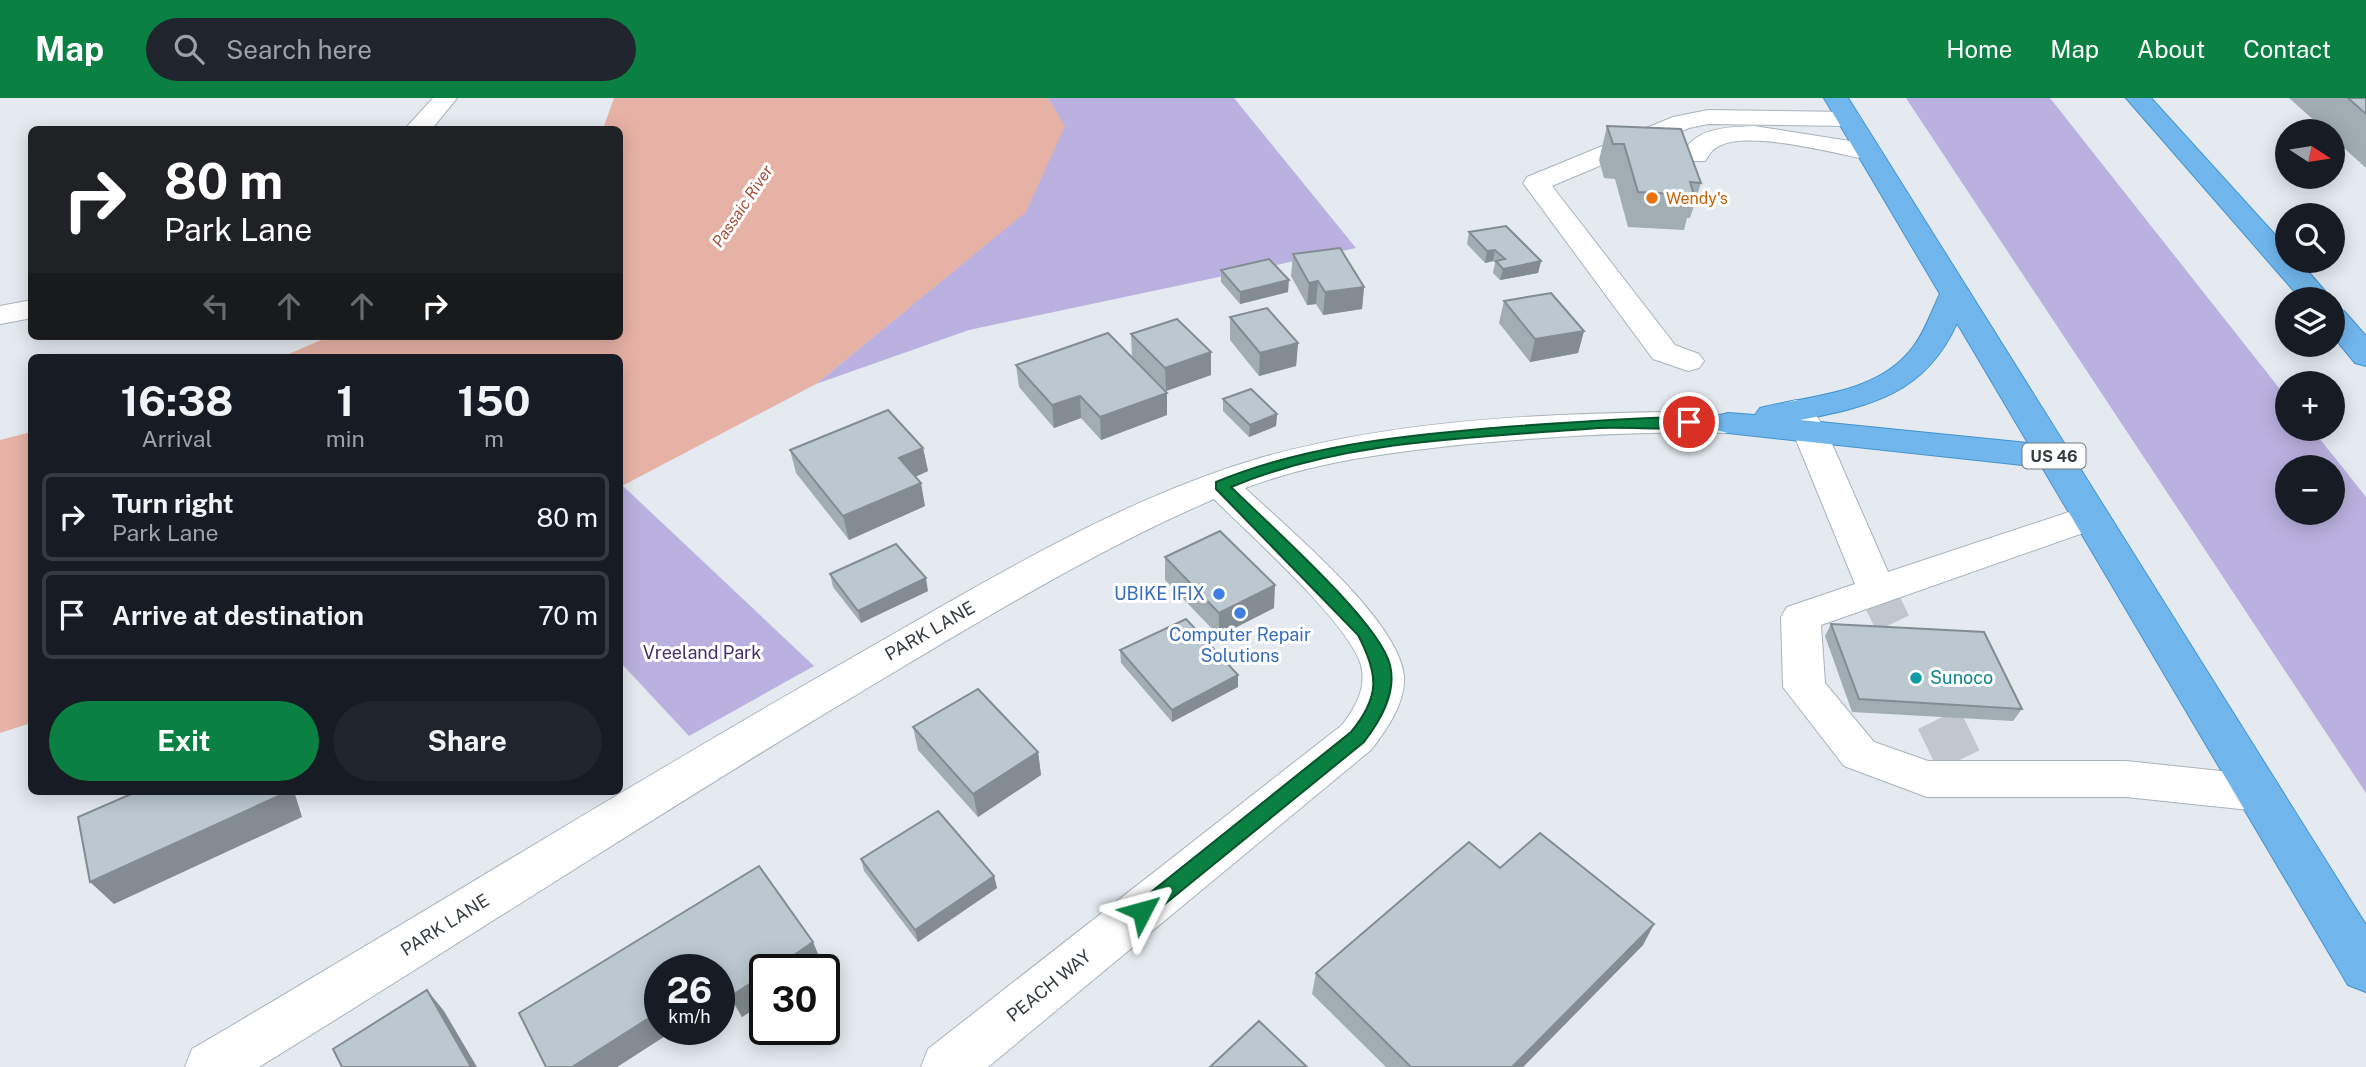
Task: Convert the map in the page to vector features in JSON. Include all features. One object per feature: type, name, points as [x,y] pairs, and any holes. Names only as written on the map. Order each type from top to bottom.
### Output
[{"type":"highway","points":[[2138,98],[2306,287]]},
{"type":"highway","name":"US 46","points":[[1843,105],[2366,969]]},
{"type":"highway","points":[[1803,420],[1895,382],[1922,356],[1955,294]]},
{"type":"highway","points":[[2345,331],[2366,356]]},
{"type":"highway","points":[[1728,424],[1803,420],[2054,457]]},
{"type":"street","points":[[420,126],[434,114],[444,98]]},
{"type":"street","points":[[1688,361],[1664,352],[1536,183],[1682,122],[1843,105]]},
{"type":"street","points":[[1696,156],[1698,148],[1712,136],[1740,132],[1869,152]]},
{"type":"street","points":[[0,315],[28,310]]},
{"type":"street","points":[[1803,420],[1877,591]]},
{"type":"street","name":"PARK LANE","points":[[211,1067],[777,719],[1030,574],[1151,514],[1252,472],[1342,451],[1429,438],[1609,423],[1728,424]]},
{"type":"street","name":"PEACH WAY","points":[[947,1067],[1357,737],[1373,718],[1383,685],[1381,663],[1365,631],[1221,485]]},
{"type":"street","points":[[2090,517],[1801,617],[1804,687],[1859,754],[1927,779],[2126,779],[2259,793]]},
{"type":"green space","points":[[1048,98],[1234,98],[1356,248],[969,330],[816,384],[1025,212],[1064,126]]},
{"type":"green space","points":[[1906,98],[2050,98],[2275,383],[2275,441],[2322,441],[2333,455],[2275,455],[2275,525],[2345,525],[2345,471],[2366,497],[2366,793]]},
{"type":"green space","name":"Vreeland Park","points":[[623,486],[814,666],[689,736],[623,665]]},
{"type":"water","name":"Passaic River","points":[[614,98],[1048,98],[1065,126],[1026,212],[816,384],[623,485],[623,354],[289,354],[321,340],[623,340],[623,126],[604,126]]},
{"type":"water","points":[[28,433],[28,724],[0,733],[0,440]]},
{"type":"building","points":[[2348,98],[2366,98],[2366,114]]},
{"type":"building","points":[[1607,126],[1681,129],[1701,183],[1690,182],[1694,195],[1638,192],[1624,144],[1613,144]]},
{"type":"building","points":[[1506,226],[1541,261],[1503,269],[1496,261],[1505,259],[1495,250],[1487,251],[1469,232]]},
{"type":"building","points":[[1340,248],[1364,287],[1325,292],[1318,281],[1309,283],[1293,254]]},
{"type":"building","points":[[1269,259],[1289,280],[1240,292],[1221,270]]},
{"type":"building","points":[[1551,293],[1584,331],[1535,339],[1504,301]]},
{"type":"building","points":[[1267,308],[1298,343],[1260,353],[1230,317]]},
{"type":"building","points":[[1177,319],[1211,352],[1165,368],[1131,334]]},
{"type":"building","points":[[1108,333],[1167,393],[1100,417],[1080,396],[1052,405],[1016,365]]},
{"type":"building","points":[[1251,389],[1277,414],[1250,425],[1223,399]]},
{"type":"building","points":[[888,410],[923,448],[899,458],[921,483],[843,516],[790,450]]},
{"type":"building","points":[[1220,531],[1275,585],[1219,613],[1165,557]]},
{"type":"building","points":[[896,544],[926,578],[858,611],[830,574]]},
{"type":"building","points":[[1186,619],[1238,675],[1172,710],[1120,650]]},
{"type":"building","name":"Sunoco","points":[[1831,624],[1984,632],[2022,709],[1859,699]]},
{"type":"building","points":[[978,689],[1038,752],[973,794],[913,727]]},
{"type":"building","points":[[129,795],[281,795],[90,882],[78,817]]},
{"type":"building","points":[[938,811],[994,876],[915,930],[861,859]]},
{"type":"building","points":[[1540,833],[1654,924],[1512,1067],[1411,1067],[1316,973],[1469,842],[1500,868]]},
{"type":"building","points":[[759,866],[813,942],[795,954],[749,954],[749,984],[735,993],[735,954],[644,954],[644,1021],[572,1067],[546,1067],[519,1013]]},
{"type":"building","points":[[427,990],[471,1067],[342,1067],[333,1049]]},
{"type":"building","points":[[1259,1021],[1307,1067],[1210,1067]]},
{"type":"tunnel","points":[[1877,591],[1909,657]]},
{"type":"tunnel","points":[[1908,656],[1968,779]]},
{"type":"place","name":"Wendy's","points":[[1652,198]]},
{"type":"place","name":"UBIKE IFIX","points":[[1219,594]]},
{"type":"place","name":"Computer Repair Solutions","points":[[1240,613]]},
{"type":"place","name":"Sunoco","points":[[1916,678]]},
{"type":"route","points":[[1142,911],[1357,737],[1373,718],[1383,685],[1381,663],[1365,631],[1221,485],[1252,472],[1342,451],[1429,438],[1609,423],[1689,422]]}]
